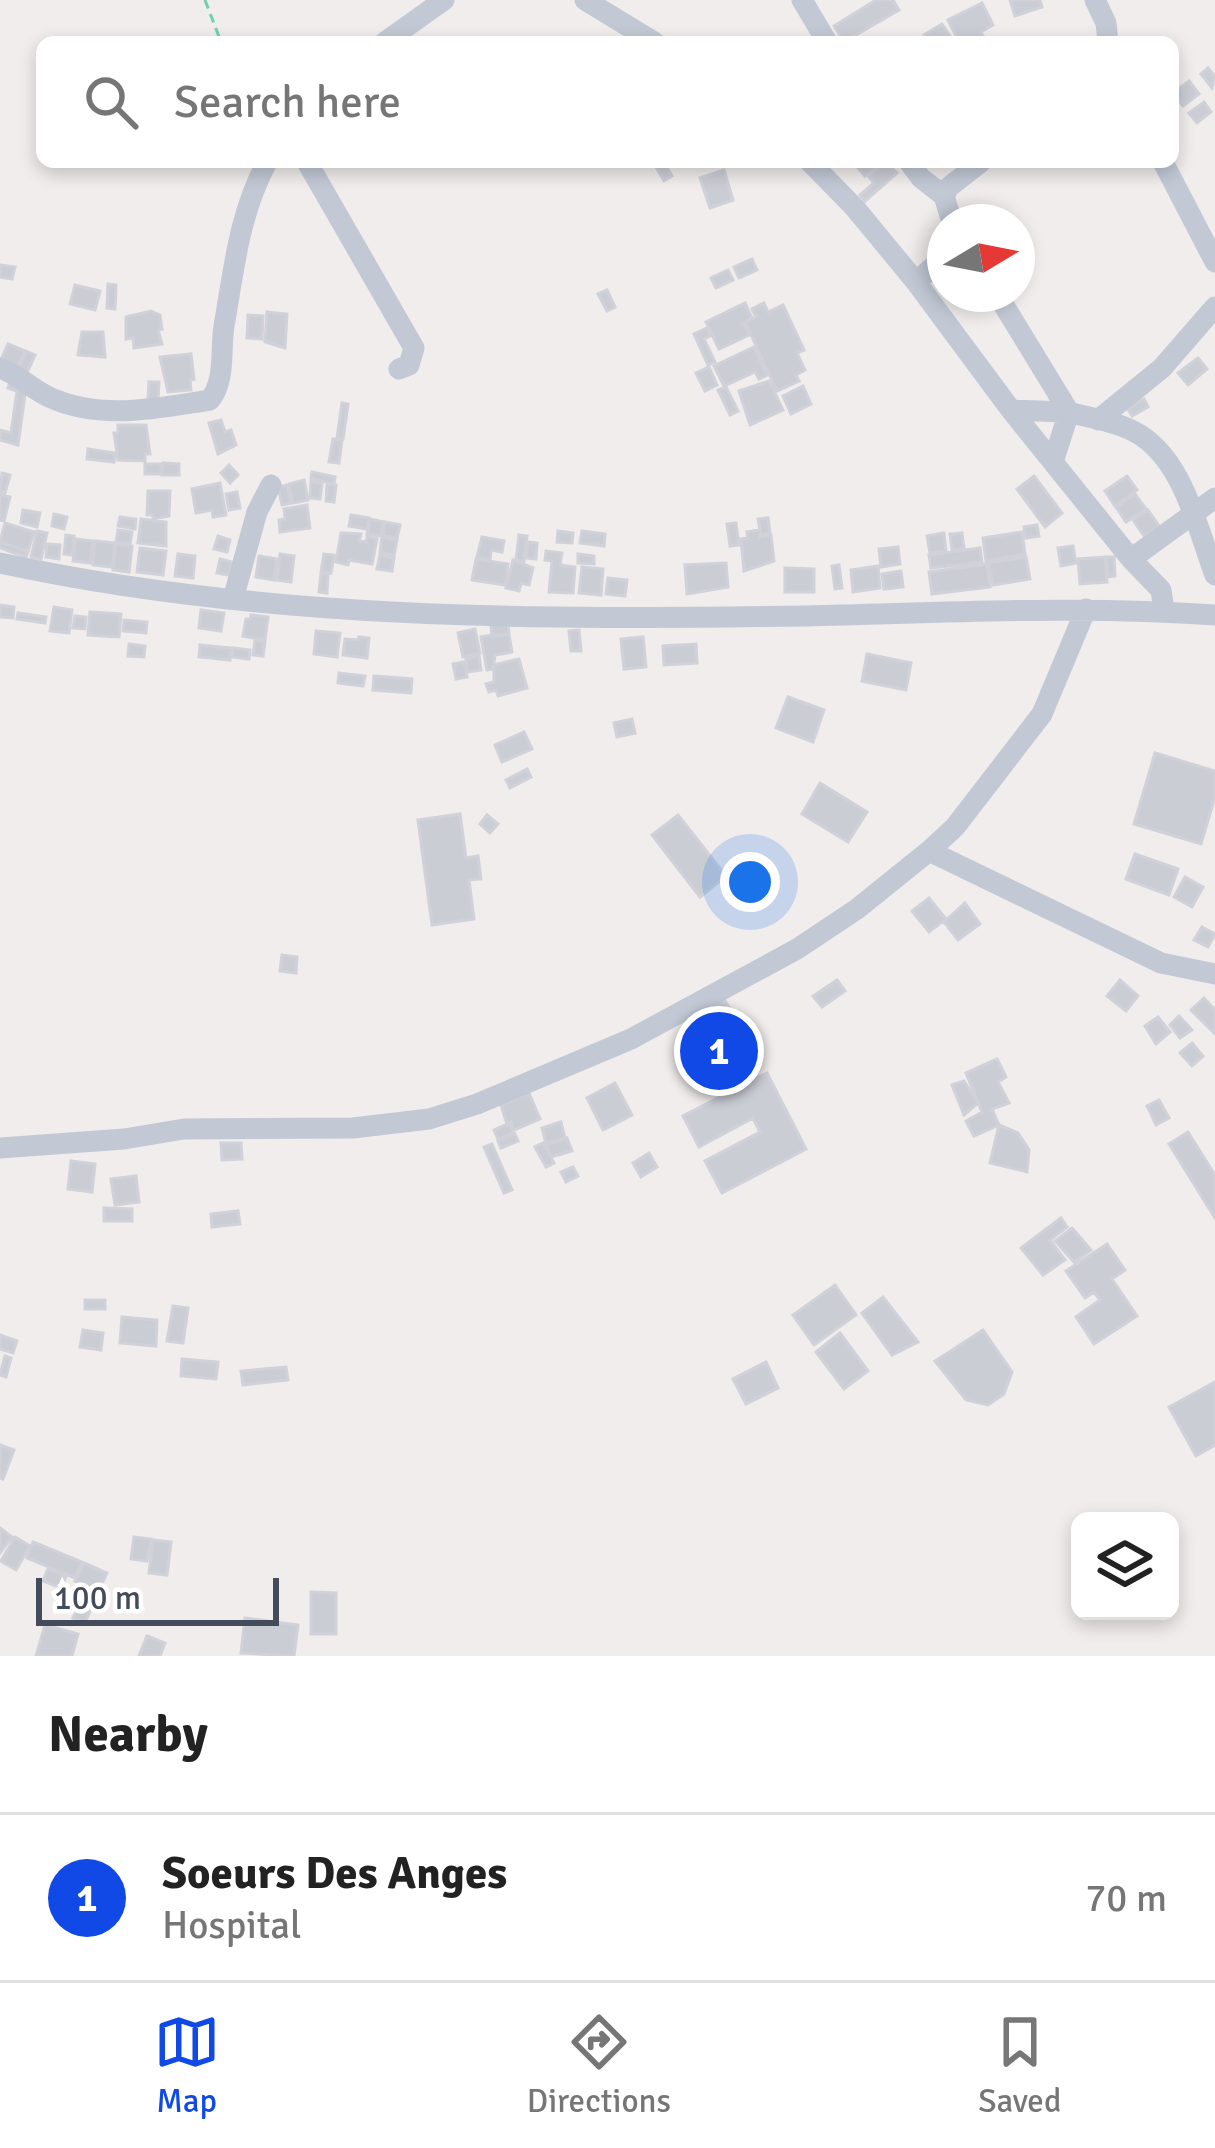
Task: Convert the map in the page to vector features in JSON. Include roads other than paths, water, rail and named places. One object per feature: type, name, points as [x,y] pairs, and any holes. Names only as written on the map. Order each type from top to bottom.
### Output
[{"type":"street","points":[[393,36],[444,0]]},
{"type":"street","points":[[585,0],[644,36]]},
{"type":"street","points":[[802,0],[823,36]]},
{"type":"street","points":[[1095,0],[1107,36]]},
{"type":"street","points":[[0,368],[46,396],[95,412],[210,400],[221,368],[236,247],[249,194],[263,168]]},
{"type":"street","points":[[310,168],[414,348],[409,365],[399,369]]},
{"type":"street","points":[[816,168],[916,282],[1011,410],[1161,590],[1164,611]]},
{"type":"street","points":[[914,168],[946,204]]},
{"type":"street","points":[[944,196],[973,168]]},
{"type":"street","points":[[1166,168],[1215,262]]},
{"type":"street","points":[[916,282],[927,272]]},
{"type":"street","points":[[1098,420],[1162,368],[1215,307]]},
{"type":"street","points":[[1008,312],[1069,412],[1053,462]]},
{"type":"street","points":[[1011,410],[1069,412],[1131,430],[1151,443],[1167,460],[1215,575]]},
{"type":"street","points":[[232,599],[256,512],[271,485]]},
{"type":"street","points":[[1131,559],[1215,498]]},
{"type":"street","points":[[0,563],[74,578],[362,612],[700,617],[1086,609],[1215,614]]},
{"type":"street","points":[[0,1148],[184,1129],[353,1128],[429,1120],[631,1039],[797,949],[857,909],[929,851],[955,826],[1042,714],[1086,609]]},
{"type":"street","points":[[929,851],[1160,963],[1215,974]]},
{"type":"place","name":"Soeurs Des Anges","points":[[719,1051]]}]
